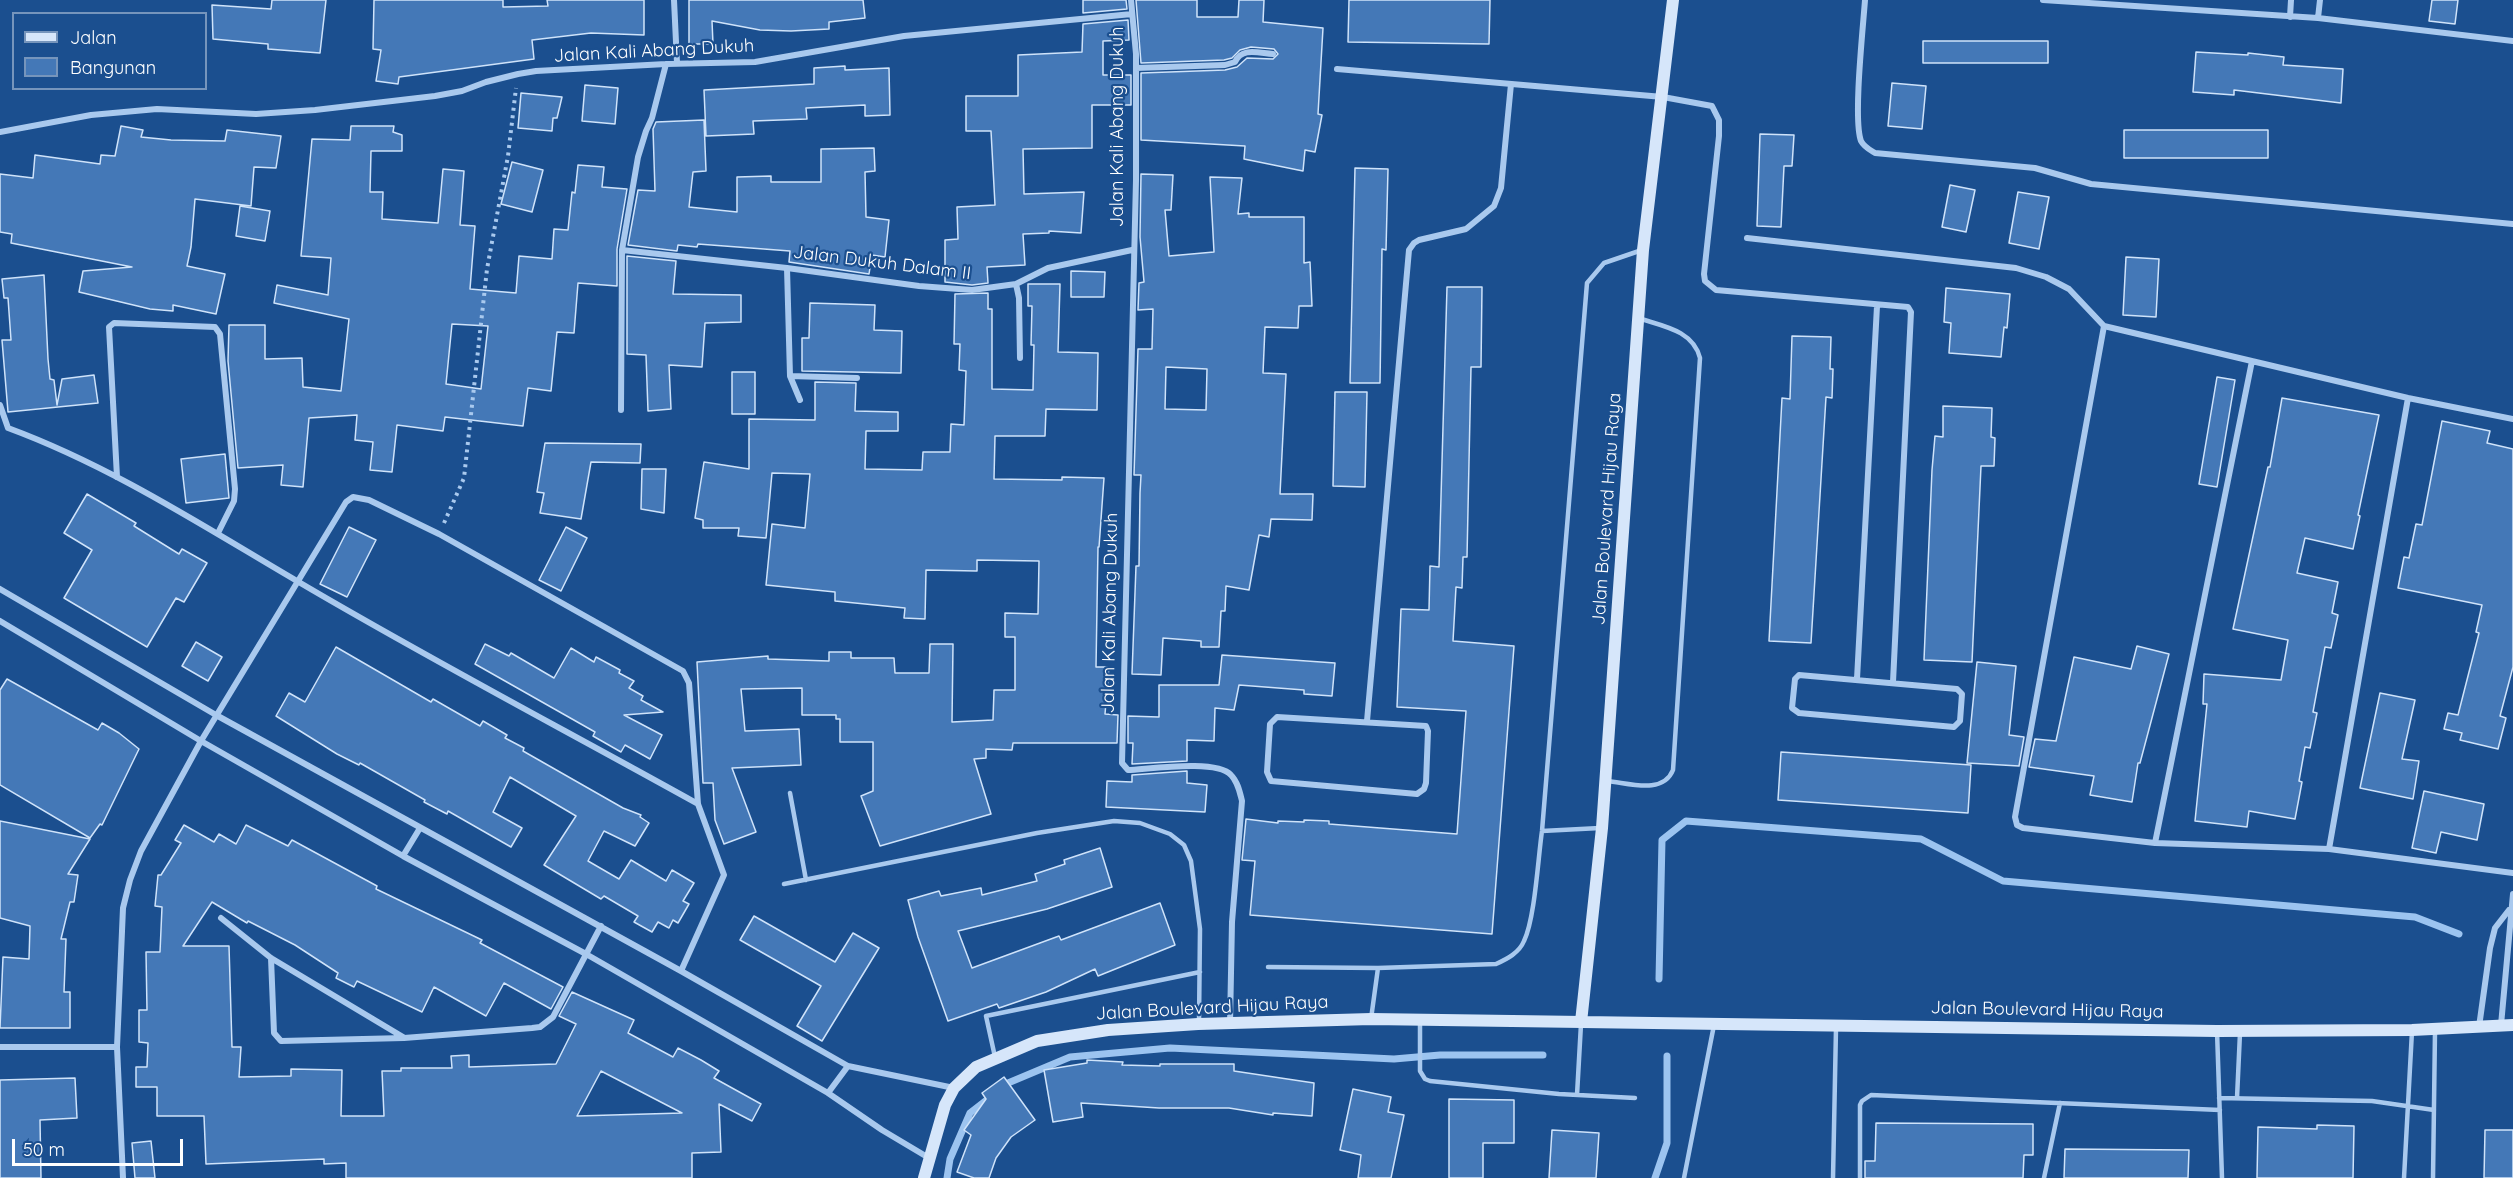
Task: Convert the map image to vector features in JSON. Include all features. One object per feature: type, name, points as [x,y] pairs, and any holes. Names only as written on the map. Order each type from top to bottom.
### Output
[{"type":"street","points":[[674,0],[676,63]]},
{"type":"street","points":[[1131,0],[1132,14]]},
{"type":"street","name":"Jalan Boulevard Hijau Raya","points":[[1581,1022],[1606,781],[1643,249],[1673,0]]},
{"type":"street","points":[[1865,0],[1859,108],[1860,134],[1862,142],[1875,153],[2035,168],[2091,184],[2513,224]]},
{"type":"street","points":[[2043,0],[2318,18],[2513,41]]},
{"type":"street","points":[[2290,17],[2291,0]]},
{"type":"street","points":[[2318,18],[2320,0]]},
{"type":"street","name":"Jalan Kali Abang Dukuh","points":[[0,132],[91,115],[157,109],[256,114],[326,109],[462,92],[486,82],[518,74],[676,63],[755,62],[904,36],[1132,14],[1136,68],[1136,180],[1132,250],[1122,763],[1128,770],[1216,767],[1232,775],[1238,785],[1242,801],[1232,922],[1230,1024]]},
{"type":"street","points":[[1136,68],[1225,65],[1235,62],[1238,56],[1245,51],[1273,54]]},
{"type":"street","points":[[621,410],[622,249],[638,157],[652,118],[666,64]]},
{"type":"street","points":[[1337,69],[1663,97],[1712,106],[1719,120],[1719,136],[1704,274],[1709,287],[1716,290],[1877,306],[1906,306],[1911,312],[1893,682]]},
{"type":"street","points":[[1367,721],[1409,250],[1419,240],[1466,229],[1497,202],[1501,188],[1511,84]]},
{"type":"street","points":[[1747,238],[2016,268],[2046,277],[2069,289],[2104,326],[2408,398],[2513,419]]},
{"type":"street","name":"Jalan Dukuh Dalam II","points":[[622,249],[919,286],[972,290],[1016,284],[1048,268],[1132,250]]},
{"type":"street","points":[[787,268],[790,376],[800,400]]},
{"type":"street","points":[[1016,284],[1019,298],[1020,358]]},
{"type":"street","points":[[1857,679],[1877,306]]},
{"type":"street","points":[[117,477],[109,327],[114,323],[215,327],[220,334],[235,489],[234,501],[218,533]]},
{"type":"street","points":[[2104,326],[2015,817],[2018,825],[2023,828],[2155,843],[2329,849],[2513,873]]},
{"type":"street","points":[[2155,843],[2252,361]]},
{"type":"street","points":[[790,376],[857,378]]},
{"type":"street","points":[[2329,849],[2408,398]]},
{"type":"street","points":[[0,405],[8,428]]},
{"type":"street","points":[[0,427],[48,443],[117,477],[218,533],[297,581],[698,804]]},
{"type":"street","points":[[123,1178],[117,1047],[123,908],[130,880],[141,851],[216,715],[346,502],[352,497],[369,500],[439,534],[683,671],[689,683],[698,804],[724,874],[681,971]]},
{"type":"street","points":[[0,589],[216,715],[601,926],[848,1066],[954,1088]]},
{"type":"street","points":[[0,621],[201,741],[403,856],[586,954],[828,1093],[882,1130],[929,1158]]},
{"type":"street","points":[[1799,675],[1857,679],[1959,690],[1962,694],[1960,721],[1954,727],[1799,713],[1792,708],[1795,679],[1799,675]]},
{"type":"street","points":[[1277,717],[1367,721],[1428,727],[1426,783],[1420,793],[1274,782],[1269,779],[1270,724],[1273,719],[1277,717]]},
{"type":"street","points":[[403,856],[420,828]]},
{"type":"street","points":[[2507,1025],[2510,910],[2513,894]]},
{"type":"street","points":[[2479,1026],[2495,928],[2510,910]]},
{"type":"street","points":[[220,918],[271,958],[404,1038]]},
{"type":"street","points":[[271,958],[274,1033],[281,1041],[404,1038],[540,1027],[553,1017],[601,926]]},
{"type":"street","name":"Jalan Boulevard Hijau Raya","points":[[924,1178],[945,1105],[954,1088],[976,1067],[1037,1041],[1108,1030],[1198,1024],[1371,1019],[2217,1031],[2412,1030],[2507,1025]]},
{"type":"street","points":[[0,1047],[117,1047]]},
{"type":"street","points":[[828,1093],[848,1066]]},
{"type":"lane","points":[[1268,967],[1378,968],[1496,964],[1511,957],[1524,942],[1531,914],[1542,831],[1587,283],[1604,263],[1643,249]]},
{"type":"lane","points":[[1606,781],[1653,786],[1662,784],[1673,770],[1700,358],[1693,341],[1682,333],[1638,318]]},
{"type":"lane","points":[[790,793],[806,880]]},
{"type":"lane","points":[[784,884],[1037,833],[1113,821],[1140,823],[1170,834],[1184,845],[1191,861],[1200,930],[1198,1024]]},
{"type":"lane","points":[[1542,831],[1602,828]]},
{"type":"lane","points":[[1371,1019],[1378,968]]},
{"type":"lane","points":[[995,1058],[986,1016],[1200,972]]},
{"type":"lane","points":[[1420,1019],[1420,1071],[1425,1079],[1430,1081],[1577,1095],[1635,1098]]},
{"type":"lane","points":[[1577,1095],[1581,1022]]},
{"type":"lane","points":[[1684,1178],[1714,1023]]},
{"type":"lane","points":[[1833,1178],[1836,1024]]},
{"type":"lane","points":[[2433,1178],[2435,1029]]},
{"type":"lane","points":[[2404,1178],[2412,1030]]},
{"type":"lane","points":[[2217,1031],[2222,1178]]},
{"type":"lane","points":[[2237,1098],[2241,1031]]},
{"type":"lane","points":[[1860,1178],[1860,1105],[1871,1095],[2220,1110]]},
{"type":"lane","points":[[2219,1098],[2372,1101],[2434,1110]]},
{"type":"lane","points":[[2044,1178],[2060,1103]]},
{"type":"path","points":[[439,534],[464,478],[487,269],[508,156],[518,74]]},
{"type":"building","points":[[272,0],[326,0],[320,53],[268,49],[268,44],[213,39],[212,5],[271,9]]},
{"type":"building","points":[[374,0],[503,0],[503,7],[548,6],[547,0],[644,0],[644,35],[591,33],[532,40],[534,59],[399,77],[398,84],[376,81],[381,50],[373,49]]},
{"type":"building","points":[[689,0],[863,0],[865,18],[829,22],[829,29],[791,31],[760,30],[712,21],[713,44],[689,44]]},
{"type":"building","points":[[1083,0],[1126,0],[1127,9],[1083,13]]},
{"type":"building","points":[[1136,0],[1197,0],[1197,17],[1238,17],[1239,0],[1264,0],[1263,22],[1323,28],[1318,114],[1322,115],[1315,152],[1305,150],[1303,171],[1244,159],[1245,146],[1141,140],[1141,73],[1225,70],[1237,67],[1247,58],[1273,59],[1278,54],[1274,49],[1251,47],[1240,50],[1232,58],[1224,60],[1141,63]]},
{"type":"building","points":[[1349,0],[1490,0],[1489,44],[1348,42]]},
{"type":"building","points":[[2432,0],[2458,0],[2455,24],[2429,21]]},
{"type":"building","points":[[1128,20],[1129,40],[1103,41],[1103,75],[1131,75],[1131,105],[1092,105],[1092,148],[1023,149],[1024,194],[1084,192],[1081,233],[1049,231],[1049,233],[1023,234],[1025,265],[987,267],[988,283],[972,285],[945,282],[945,240],[958,239],[957,207],[995,205],[991,131],[966,131],[966,96],[1018,96],[1018,55],[1082,52],[1083,24]]},
{"type":"building","points":[[1923,41],[2048,41],[2048,63],[1923,63]]},
{"type":"building","points":[[2196,52],[2248,55],[2248,53],[2284,57],[2283,65],[2343,69],[2341,103],[2234,90],[2234,95],[2193,92]]},
{"type":"building","points":[[845,66],[845,70],[889,68],[890,115],[865,116],[865,105],[806,108],[807,119],[753,121],[754,134],[706,136],[704,90],[814,84],[814,68]]},
{"type":"building","points":[[1892,83],[1926,86],[1922,129],[1888,126]]},
{"type":"building","points":[[585,85],[618,88],[615,124],[582,121]]},
{"type":"building","points":[[521,93],[562,97],[557,118],[553,118],[552,131],[518,128]]},
{"type":"building","points":[[704,120],[706,171],[693,172],[689,207],[737,212],[737,177],[771,176],[771,182],[821,182],[821,149],[874,148],[875,171],[865,172],[866,217],[889,220],[885,257],[872,255],[869,274],[789,262],[790,251],[698,244],[697,247],[678,245],[677,251],[628,245],[638,190],[655,191],[653,129],[656,122]]},
{"type":"building","points":[[121,126],[143,130],[141,137],[171,140],[225,141],[227,130],[281,136],[276,168],[254,167],[251,206],[195,199],[187,266],[225,274],[216,314],[173,305],[173,311],[150,309],[79,292],[83,271],[132,267],[11,243],[12,234],[0,232],[0,174],[33,178],[35,155],[100,164],[101,155],[115,156]]},
{"type":"building","points":[[351,126],[394,126],[393,132],[402,135],[402,151],[371,151],[370,192],[383,192],[382,219],[438,223],[443,169],[464,171],[460,225],[475,226],[470,289],[516,293],[519,256],[552,259],[554,229],[568,230],[572,192],[575,193],[578,165],[604,167],[602,187],[627,189],[617,249],[617,286],[578,283],[574,333],[557,332],[551,391],[528,388],[523,426],[445,417],[443,431],[397,425],[392,472],[370,470],[373,442],[355,440],[357,415],[309,418],[303,487],[281,485],[283,465],[238,468],[228,361],[229,325],[265,325],[265,359],[302,358],[303,387],[341,391],[349,319],[274,303],[277,285],[328,295],[331,258],[301,256],[312,139],[350,140]],"holes":[[[452,324],[488,326],[481,389],[446,384]]]},
{"type":"building","points":[[2124,130],[2268,130],[2268,158],[2124,158]]},
{"type":"building","points":[[1760,134],[1794,135],[1792,166],[1784,166],[1781,227],[1757,226]]},
{"type":"building","points":[[512,162],[543,170],[532,212],[501,204]]},
{"type":"building","points":[[1355,168],[1388,169],[1386,250],[1382,249],[1380,383],[1350,383]]},
{"type":"building","points":[[1141,174],[1173,175],[1171,210],[1165,210],[1169,256],[1214,252],[1210,177],[1242,178],[1238,214],[1249,213],[1249,217],[1304,217],[1304,263],[1310,262],[1312,306],[1299,306],[1298,328],[1265,327],[1263,373],[1286,374],[1280,494],[1313,494],[1312,520],[1271,519],[1269,537],[1259,535],[1249,590],[1226,586],[1225,611],[1221,611],[1219,647],[1201,647],[1201,641],[1163,638],[1161,675],[1132,674],[1136,566],[1139,566],[1141,475],[1134,475],[1138,349],[1152,349],[1153,309],[1138,310],[1139,283],[1144,282],[1140,237]],"holes":[[[1166,367],[1207,369],[1206,410],[1165,409]]]},
{"type":"building","points":[[1950,185],[1975,190],[1966,232],[1942,227]]},
{"type":"building","points":[[2018,192],[2049,197],[2039,249],[2009,243]]},
{"type":"building","points":[[240,206],[270,211],[265,241],[236,236]]},
{"type":"building","points":[[627,256],[676,261],[673,294],[741,295],[741,322],[705,323],[702,367],[669,365],[671,409],[648,411],[646,355],[627,354]]},
{"type":"building","points":[[2126,257],[2159,259],[2156,317],[2123,315]]},
{"type":"building","points":[[1071,271],[1105,272],[1104,297],[1071,297]]},
{"type":"building","points":[[44,275],[50,379],[54,380],[57,405],[62,379],[94,375],[98,403],[8,412],[2,340],[11,340],[8,298],[4,298],[2,279]]},
{"type":"building","points":[[1028,284],[1060,284],[1058,352],[1098,353],[1097,410],[1046,409],[1045,436],[995,436],[994,479],[1104,478],[1098,547],[1096,667],[1109,667],[1105,714],[1118,715],[1117,743],[1013,743],[1012,750],[986,749],[986,758],[974,759],[991,814],[880,846],[861,796],[873,791],[873,742],[840,742],[840,719],[836,719],[836,715],[802,715],[802,688],[741,689],[745,731],[799,729],[801,765],[732,768],[756,832],[724,844],[715,820],[713,783],[703,783],[697,662],[768,656],[768,659],[829,661],[829,652],[851,652],[851,658],[894,658],[895,673],[929,673],[930,644],[953,644],[952,722],[993,720],[994,690],[1015,690],[1015,637],[1005,637],[1005,613],[1038,614],[1039,561],[977,560],[977,571],[926,570],[925,619],[904,618],[905,608],[835,601],[835,592],[766,585],[772,524],[805,528],[810,474],[772,473],[766,538],[738,536],[739,528],[703,528],[703,520],[695,518],[704,462],[749,469],[749,419],[815,420],[815,382],[856,383],[855,411],[898,412],[898,431],[866,431],[865,469],[922,470],[923,452],[950,452],[951,424],[964,425],[966,371],[959,370],[960,344],[954,344],[955,294],[988,293],[988,309],[992,309],[992,389],[1033,390],[1034,345],[1031,345],[1032,306],[1028,306]]},
{"type":"building","points":[[1447,287],[1482,287],[1481,367],[1471,367],[1467,557],[1463,557],[1462,588],[1456,587],[1453,641],[1514,646],[1492,934],[1250,915],[1255,861],[1242,860],[1246,819],[1278,823],[1278,821],[1329,821],[1329,824],[1457,834],[1466,711],[1397,707],[1401,609],[1429,610],[1430,566],[1439,567]]},
{"type":"building","points":[[1946,288],[2010,294],[2007,328],[2004,327],[2001,357],[1949,353],[1951,323],[1944,322]]},
{"type":"building","points":[[810,303],[875,305],[874,330],[902,331],[901,373],[802,371],[802,338],[809,338]]},
{"type":"building","points":[[1792,336],[1831,337],[1830,369],[1833,369],[1832,398],[1826,397],[1811,643],[1769,641],[1782,398],[1790,399]]},
{"type":"building","points":[[732,372],[755,372],[755,414],[732,414]]},
{"type":"building","points":[[2217,377],[2235,380],[2217,487],[2199,484]]},
{"type":"building","points":[[1335,392],[1367,392],[1365,487],[1333,486]]},
{"type":"building","points":[[2282,398],[2379,415],[2358,515],[2360,516],[2353,549],[2305,538],[2297,573],[2338,582],[2332,613],[2338,615],[2331,648],[2325,647],[2313,712],[2317,713],[2310,748],[2305,747],[2299,781],[2302,782],[2295,819],[2249,811],[2247,827],[2195,821],[2207,704],[2203,704],[2204,674],[2281,680],[2288,640],[2233,629],[2268,467],[2270,467]]},
{"type":"building","points":[[1943,406],[1992,408],[1991,437],[1995,438],[1994,466],[1981,466],[1972,662],[1924,660],[1932,470],[1935,436],[1943,437]]},
{"type":"building","points":[[2442,421],[2490,431],[2487,443],[2513,449],[2513,667],[2500,716],[2506,718],[2498,749],[2460,740],[2462,733],[2444,729],[2448,713],[2458,715],[2479,633],[2476,632],[2482,605],[2398,588],[2404,557],[2409,558],[2416,524],[2422,525]]},
{"type":"building","points":[[545,443],[641,444],[640,463],[591,462],[581,519],[540,513],[544,493],[537,492]]},
{"type":"building","points":[[225,454],[229,498],[186,503],[181,459]]},
{"type":"building","points":[[642,469],[666,469],[664,513],[641,509]]},
{"type":"building","points":[[87,494],[136,523],[134,526],[179,554],[182,549],[207,563],[184,602],[176,598],[147,647],[64,598],[92,550],[64,533]]},
{"type":"building","points":[[349,527],[376,540],[347,597],[320,584]]},
{"type":"building","points":[[566,527],[587,538],[561,591],[539,580]]},
{"type":"building","points":[[196,642],[222,657],[208,681],[182,666]]},
{"type":"building","points":[[485,644],[509,656],[511,653],[554,678],[571,648],[594,662],[596,657],[620,670],[619,673],[634,681],[629,688],[643,696],[641,700],[663,712],[624,715],[662,735],[650,759],[625,745],[621,752],[593,736],[595,732],[475,664]]},
{"type":"building","points":[[2137,646],[2169,654],[2140,763],[2138,763],[2132,802],[2090,795],[2094,776],[2029,767],[2035,739],[2056,741],[2074,657],[2131,669]]},
{"type":"building","points":[[336,647],[431,702],[433,699],[480,726],[483,721],[507,735],[505,738],[524,748],[523,751],[623,808],[641,815],[640,817],[649,823],[635,846],[604,831],[588,861],[619,879],[631,860],[666,881],[672,870],[694,883],[683,901],[689,904],[678,923],[673,920],[669,928],[658,922],[652,932],[634,922],[638,916],[604,896],[601,899],[544,865],[576,816],[510,777],[493,812],[522,828],[511,847],[448,811],[447,814],[424,802],[425,800],[360,763],[359,765],[337,754],[276,716],[289,693],[305,702]]},
{"type":"building","points":[[1222,655],[1335,663],[1332,696],[1304,694],[1304,690],[1239,685],[1234,710],[1215,708],[1214,741],[1187,740],[1187,761],[1132,764],[1133,743],[1128,743],[1128,716],[1159,717],[1159,685],[1219,685]]},
{"type":"building","points":[[1977,662],[2016,666],[2009,735],[2024,737],[2019,766],[1967,763]]},
{"type":"building","points":[[7,679],[98,730],[102,723],[139,749],[102,825],[100,824],[90,838],[0,785],[0,690]]},
{"type":"building","points":[[2380,693],[2415,700],[2402,759],[2419,761],[2413,799],[2360,788]]},
{"type":"building","points":[[1781,752],[1971,765],[1968,813],[1778,800]]},
{"type":"building","points":[[1187,771],[1187,783],[1207,785],[1205,812],[1106,807],[1107,781],[1132,782],[1132,775]]},
{"type":"building","points":[[2424,791],[2484,804],[2477,840],[2441,832],[2436,853],[2412,848]]},
{"type":"building","points":[[0,821],[90,839],[68,874],[78,875],[74,902],[70,902],[61,939],[66,939],[64,992],[70,992],[70,1028],[0,1028],[3,957],[29,959],[30,926],[0,918]]},
{"type":"building","points":[[184,825],[214,842],[219,834],[236,844],[246,825],[288,846],[292,840],[377,886],[376,889],[482,940],[480,943],[563,987],[551,1009],[504,983],[486,1016],[434,987],[422,1012],[357,981],[354,987],[336,978],[338,973],[295,945],[248,921],[247,923],[212,902],[183,946],[229,946],[232,1047],[241,1047],[239,1077],[291,1076],[291,1069],[342,1070],[341,1116],[384,1116],[382,1071],[401,1071],[401,1068],[452,1068],[451,1056],[469,1055],[469,1067],[556,1064],[576,1024],[559,1016],[572,992],[634,1020],[628,1033],[673,1057],[678,1048],[701,1060],[719,1071],[714,1078],[761,1104],[752,1121],[719,1104],[721,1152],[692,1153],[692,1178],[346,1178],[346,1163],[324,1164],[324,1159],[206,1164],[204,1116],[157,1116],[157,1087],[136,1087],[136,1067],[147,1067],[148,1043],[139,1042],[139,1010],[147,1010],[146,952],[160,952],[162,907],[155,906],[158,875],[161,875],[181,843],[175,840]],"holes":[[[601,1071],[682,1113],[577,1116]]]},
{"type":"building","points":[[1100,848],[1112,887],[1047,909],[958,931],[972,968],[1059,936],[1061,940],[1160,903],[1175,945],[1098,976],[1095,969],[1046,992],[999,1008],[997,1004],[948,1021],[918,937],[908,900],[939,891],[941,896],[981,888],[982,895],[1037,881],[1035,874],[1065,864],[1064,860]]},
{"type":"building","points":[[754,916],[835,962],[853,933],[879,948],[822,1041],[797,1026],[821,986],[740,940]]},
{"type":"building","points":[[1087,1060],[1123,1062],[1122,1065],[1234,1064],[1234,1071],[1314,1083],[1312,1116],[1273,1113],[1273,1115],[1229,1108],[1159,1108],[1081,1103],[1083,1117],[1053,1122],[1044,1070],[1087,1063]]},
{"type":"building","points":[[1004,1077],[1035,1120],[1011,1137],[996,1158],[989,1178],[974,1178],[957,1172],[971,1135],[964,1130],[986,1099],[982,1093]]},
{"type":"building","points":[[75,1078],[77,1118],[40,1120],[41,1178],[0,1178],[0,1080]]},
{"type":"building","points":[[1353,1089],[1391,1097],[1388,1112],[1404,1115],[1391,1178],[1358,1178],[1361,1155],[1340,1150]]},
{"type":"building","points":[[1449,1099],[1514,1100],[1514,1143],[1483,1143],[1483,1178],[1449,1178]]},
{"type":"building","points":[[1876,1123],[2033,1124],[2033,1155],[2024,1155],[2023,1178],[1865,1178],[1865,1161],[1875,1161]]},
{"type":"building","points":[[2317,1125],[2354,1126],[2353,1178],[2257,1178],[2258,1127],[2317,1129]]},
{"type":"building","points":[[1552,1130],[1599,1133],[1596,1178],[1549,1178]]},
{"type":"building","points":[[2485,1130],[2513,1130],[2513,1178],[2484,1178]]},
{"type":"building","points":[[151,1141],[155,1178],[135,1178],[132,1143]]},
{"type":"building","points":[[2065,1149],[2189,1150],[2188,1178],[2064,1178]]},
{"type":"waterway","points":[[1659,979],[1662,840],[1686,821],[1921,839],[2003,881],[2415,917],[2459,934]]},
{"type":"waterway","points":[[1002,1088],[1008,1083],[1070,1057],[1170,1048],[1394,1059],[1440,1055],[1543,1055]]},
{"type":"waterway","points":[[1655,1178],[1667,1143],[1667,1056]]},
{"type":"waterway","points":[[947,1178],[950,1159],[970,1113],[988,1099]]}]
